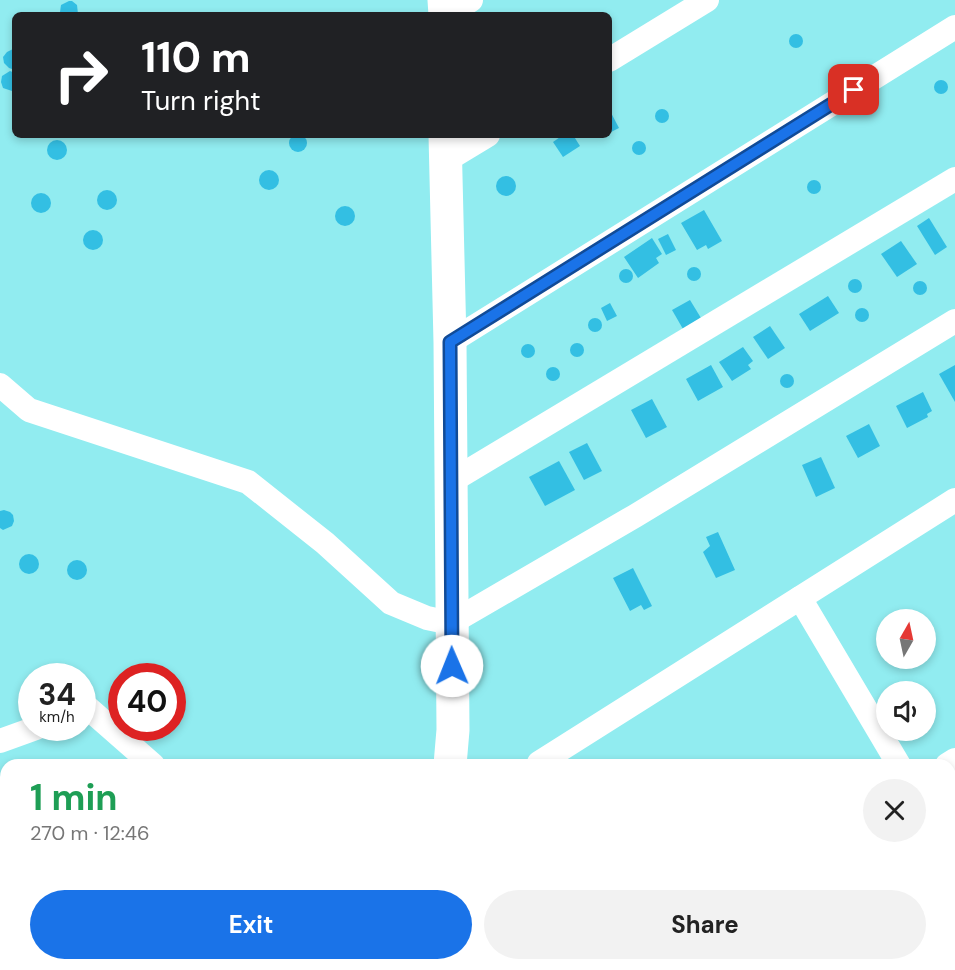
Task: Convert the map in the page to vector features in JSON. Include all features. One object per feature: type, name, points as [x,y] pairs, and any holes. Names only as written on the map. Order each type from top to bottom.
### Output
[{"type":"street","points":[[451,12],[471,0]]},
{"type":"street","points":[[612,58],[707,0]]},
{"type":"street","points":[[450,342],[955,27]]},
{"type":"street","points":[[451,759],[453,730],[450,342],[445,148],[478,138]]},
{"type":"street","points":[[450,482],[955,179]]},
{"type":"street","points":[[0,385],[29,410],[248,482],[325,543],[391,603],[427,618],[451,623],[635,516],[955,321]]},
{"type":"street","points":[[545,759],[955,500]]},
{"type":"street","points":[[800,598],[895,759]]},
{"type":"street","points":[[96,715],[146,759]]},
{"type":"street","points":[[0,741],[18,734]]},
{"type":"building","points":[[72,1],[77,5],[78,12],[60,12],[61,5]]},
{"type":"building","points":[[796,34],[801,36],[803,41],[801,46],[796,48],[791,46],[789,41],[791,36]]},
{"type":"building","points":[[12,50],[12,69],[4,63],[3,57]]},
{"type":"building","points":[[12,72],[12,91],[3,88],[2,76]]},
{"type":"building","points":[[941,80],[946,82],[948,87],[946,92],[941,94],[936,92],[934,87],[936,82]]},
{"type":"building","points":[[662,109],[667,111],[669,116],[667,121],[662,123],[657,121],[655,116],[657,111]]},
{"type":"building","points":[[612,115],[619,128],[612,132]]},
{"type":"building","points":[[290,138],[307,139],[307,147],[302,152],[294,152],[289,147]]},
{"type":"building","points":[[559,138],[575,138],[580,146],[563,157],[553,142]]},
{"type":"building","points":[[57,140],[64,143],[67,150],[64,157],[57,160],[50,157],[47,150],[50,143]]},
{"type":"building","points":[[639,141],[644,143],[646,148],[644,153],[639,155],[634,153],[632,148],[634,143]]},
{"type":"building","points":[[269,170],[276,173],[279,180],[276,187],[269,190],[262,187],[259,180],[262,173]]},
{"type":"building","points":[[506,176],[513,179],[516,186],[513,193],[506,196],[499,193],[496,186],[499,179]]},
{"type":"building","points":[[814,180],[819,182],[821,187],[819,192],[814,194],[809,192],[807,187],[809,182]]},
{"type":"building","points":[[107,190],[114,193],[117,200],[114,207],[107,210],[100,207],[97,200],[100,193]]},
{"type":"building","points":[[41,193],[48,196],[51,203],[48,210],[41,213],[34,210],[31,203],[34,196]]},
{"type":"building","points":[[345,206],[352,209],[355,216],[352,223],[345,226],[338,223],[335,216],[338,209]]},
{"type":"building","points":[[704,210],[722,241],[708,249],[706,245],[697,250],[681,223]]},
{"type":"building","points":[[929,218],[947,247],[935,255],[917,226]]},
{"type":"building","points":[[93,230],[100,233],[103,240],[100,247],[93,250],[86,247],[83,240],[86,233]]},
{"type":"building","points":[[668,234],[676,250],[666,255],[658,239]]},
{"type":"building","points":[[652,238],[662,254],[656,258],[659,263],[638,278],[624,257]]},
{"type":"building","points":[[901,241],[917,264],[897,277],[881,254]]},
{"type":"building","points":[[694,267],[699,269],[701,274],[699,279],[694,281],[689,279],[687,274],[689,269]]},
{"type":"building","points":[[626,269],[631,271],[633,276],[631,281],[626,283],[621,281],[619,276],[621,271]]},
{"type":"building","points":[[855,279],[860,281],[862,286],[860,291],[855,293],[850,291],[848,286],[850,281]]},
{"type":"building","points":[[920,281],[925,283],[927,288],[925,293],[920,295],[915,293],[913,288],[915,283]]},
{"type":"building","points":[[828,296],[839,313],[810,331],[799,314]]},
{"type":"building","points":[[690,300],[701,318],[683,329],[672,310]]},
{"type":"building","points":[[610,303],[617,316],[607,321],[601,308]]},
{"type":"building","points":[[862,308],[867,310],[869,315],[867,320],[862,322],[857,320],[855,315],[857,310]]},
{"type":"building","points":[[595,318],[600,320],[602,325],[600,330],[595,332],[590,330],[588,325],[590,320]]},
{"type":"building","points":[[770,326],[785,348],[768,359],[753,337]]},
{"type":"building","points":[[577,343],[582,345],[584,350],[582,355],[577,357],[572,355],[570,350],[572,345]]},
{"type":"building","points":[[528,344],[533,346],[535,351],[533,356],[528,358],[523,356],[521,351],[523,346]]},
{"type":"building","points":[[743,347],[753,361],[748,365],[751,369],[732,381],[719,362]]},
{"type":"building","points":[[711,365],[723,387],[698,401],[686,379]]},
{"type":"building","points":[[955,365],[955,402],[939,374]]},
{"type":"building","points":[[553,367],[558,369],[560,374],[558,379],[553,381],[548,379],[546,374],[548,369]]},
{"type":"building","points":[[787,374],[792,376],[794,381],[792,386],[787,388],[782,386],[780,381],[782,376]]},
{"type":"building","points":[[923,392],[932,411],[927,414],[928,417],[907,428],[896,406]]},
{"type":"building","points":[[652,399],[667,427],[646,438],[631,410]]},
{"type":"building","points":[[869,424],[880,446],[858,458],[846,436]]},
{"type":"building","points":[[587,443],[602,471],[584,480],[569,452]]},
{"type":"building","points":[[821,457],[835,488],[816,497],[802,465]]},
{"type":"building","points":[[559,461],[575,490],[545,506],[529,477]]},
{"type":"building","points":[[4,510],[13,515],[14,521],[12,526],[3,530],[0,528],[0,511]]},
{"type":"building","points":[[718,532],[735,570],[716,578],[703,552],[710,546],[706,537]]},
{"type":"building","points":[[29,554],[36,557],[39,564],[36,571],[29,574],[22,571],[19,564],[22,557]]},
{"type":"building","points":[[77,560],[84,563],[87,570],[84,577],[77,580],[70,577],[67,570],[70,563]]},
{"type":"building","points":[[633,568],[652,606],[644,610],[641,605],[630,611],[613,578]]},
{"type":"route","points":[[452,666],[450,342],[854,90]]}]
